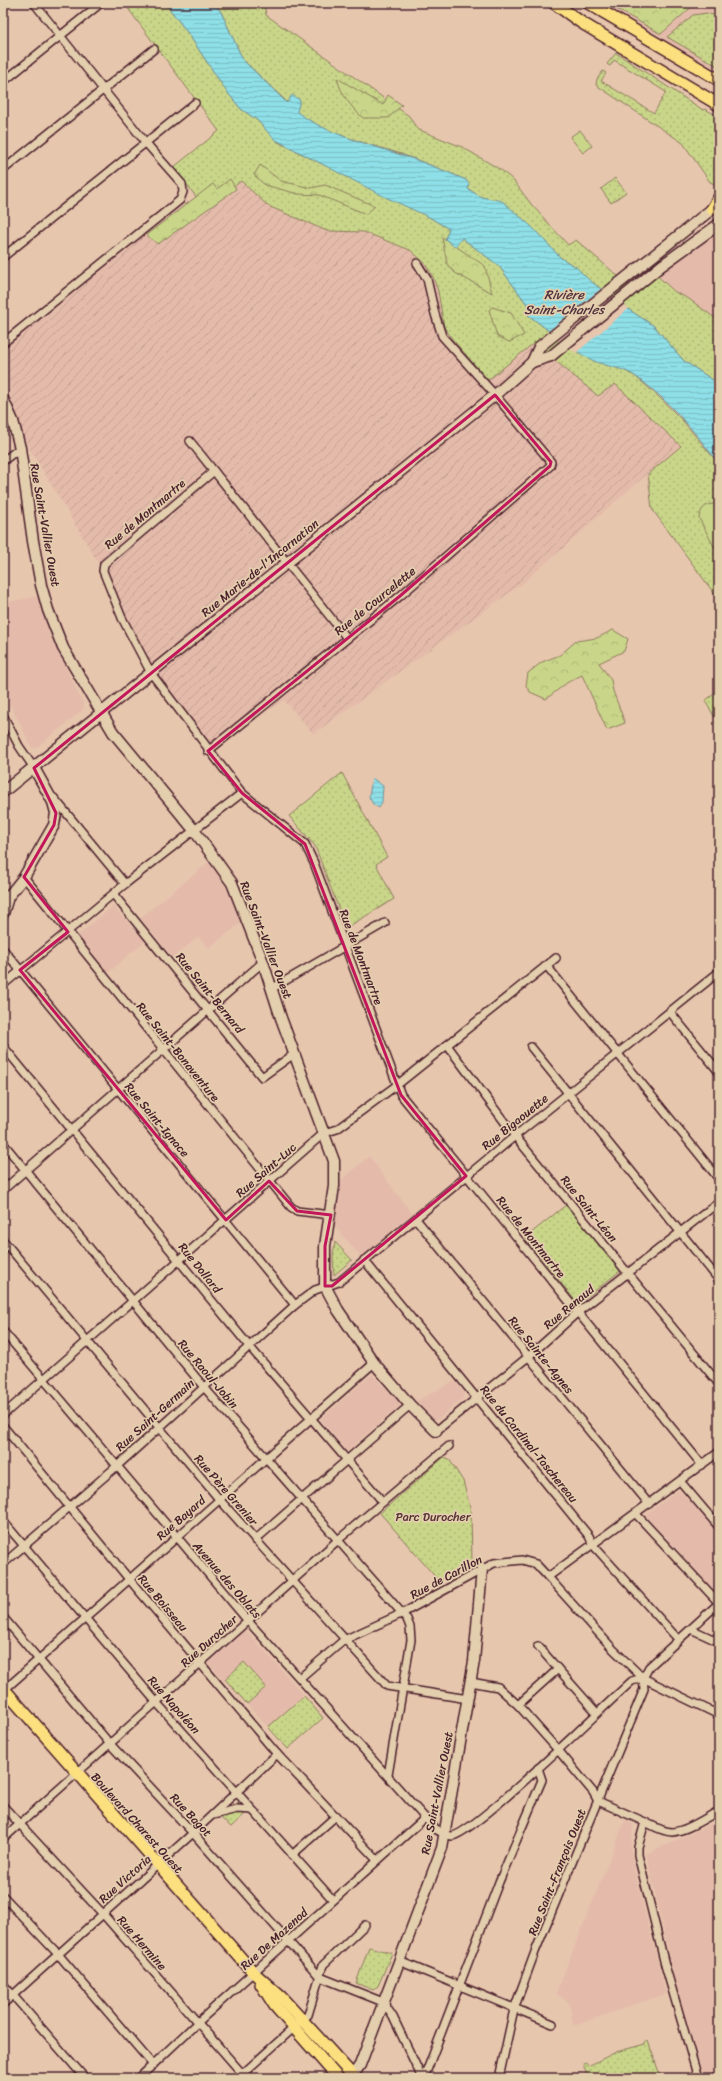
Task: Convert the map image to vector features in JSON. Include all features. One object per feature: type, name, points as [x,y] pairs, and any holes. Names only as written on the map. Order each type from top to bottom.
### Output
[{"type":"main road","points":[[554,3],[582,23],[719,105]]},
{"type":"main road","points":[[589,3],[719,80]]},
{"type":"main road","points":[[716,206],[719,198]]},
{"type":"main road","name":"Boulevard Charest Ouest","points":[[3,1690],[254,1973],[275,2006],[297,2023],[353,2077]]},
{"type":"main road","name":"Boulevard Charest Ouest","points":[[297,2023],[338,2078]]},
{"type":"street","points":[[3,343],[180,200],[183,192],[182,184],[146,143],[34,3]]},
{"type":"street","points":[[3,82],[101,3]]},
{"type":"street","points":[[3,170],[154,49]]},
{"type":"street","points":[[3,257],[196,103]]},
{"type":"street","name":"Rue Marie-de-l'Incarnation","points":[[3,792],[287,564],[495,394],[532,362],[540,348],[716,206]]},
{"type":"street","name":"Rue Marie-de-l'Incarnation","points":[[532,362],[551,356],[661,266],[719,224]]},
{"type":"street","points":[[417,263],[427,279],[437,324],[442,336],[495,394]]},
{"type":"street","points":[[430,326],[437,324]]},
{"type":"street","name":"Rue de Courcelette","points":[[208,751],[400,596],[545,470],[551,462],[495,394]]},
{"type":"street","name":"Rue Saint-Vallier Ouest","points":[[3,399],[13,421],[20,448],[33,541],[48,610],[63,648],[113,732],[194,830],[232,883],[263,962],[294,1054],[334,1161],[334,1186],[326,1246],[325,1286],[338,1310],[374,1363],[410,1405],[436,1431]]},
{"type":"street","points":[[190,441],[347,638]]},
{"type":"street","points":[[3,461],[20,448]]},
{"type":"street","name":"Rue de Montmartre","points":[[214,471],[104,564],[103,571],[122,618],[151,673],[208,751],[242,793],[305,844],[314,863],[401,1095],[702,1465]]},
{"type":"street","points":[[3,716],[19,746],[46,789],[53,802],[56,813],[54,824],[24,877],[8,897],[3,914]]},
{"type":"street","points":[[46,789],[125,884]]},
{"type":"street","points":[[3,985],[114,895],[125,884],[242,793]]},
{"type":"street","name":"Rue Saint-Bonaventure","points":[[24,877],[269,1181],[297,1211],[331,1214]]},
{"type":"street","name":"Rue Saint-Bernard","points":[[114,895],[262,1077],[294,1054]]},
{"type":"street","points":[[271,989],[385,923]]},
{"type":"street","name":"Rue Saint-Ignace","points":[[3,949],[117,1090],[295,1305]]},
{"type":"street","name":"Rue Saint-Luc","points":[[3,1415],[324,1133],[338,1130],[397,1085],[556,958]]},
{"type":"street","points":[[3,1190],[263,962]]},
{"type":"street","points":[[546,965],[719,1179]]},
{"type":"street","name":"Rue Bigaouette","points":[[325,1286],[339,1282],[515,1136],[619,1054],[719,972]]},
{"type":"street","points":[[670,1012],[719,1072]]},
{"type":"street","name":"Rue Saint-Léon","points":[[447,1045],[515,1136],[719,1384]]},
{"type":"street","name":"Rue Dollard","points":[[3,1046],[249,1346],[383,1502]]},
{"type":"street","points":[[531,1047],[569,1092],[719,1280]]},
{"type":"street","name":"Rue Raoul-Jobin","points":[[3,1143],[27,1170],[204,1386],[266,1459],[407,1619],[411,1633],[388,1775]]},
{"type":"street","name":"Rue Renaud","points":[[436,1431],[528,1356],[578,1312],[719,1202]]},
{"type":"street","name":"Rue Sainte-Agnes","points":[[416,1219],[649,1504]]},
{"type":"street","name":"Rue Père Grenier","points":[[3,1240],[219,1499],[344,1640],[387,1686],[468,1699]]},
{"type":"street","name":"Rue du Cardinal-Taschereau","points":[[364,1260],[589,1536],[593,1545],[678,1640]]},
{"type":"street","name":"Rue Saint-Germain","points":[[3,1564],[117,1466],[295,1305],[315,1290],[325,1286]]},
{"type":"street","name":"Avenue des Oblats","points":[[3,1331],[248,1621],[388,1775],[424,1818],[435,1829],[444,1834]]},
{"type":"street","name":"Rue Bayard","points":[[3,1690],[374,1363]]},
{"type":"street","points":[[255,1540],[410,1405]]},
{"type":"street","name":"Rue Boisseau","points":[[3,1426],[70,1505],[200,1664],[277,1754],[377,1860]]},
{"type":"street","name":"Rue Durocher","points":[[3,1839],[338,1540],[449,1446]]},
{"type":"street","points":[[548,1578],[719,1452]]},
{"type":"street","points":[[680,1481],[719,1527]]},
{"type":"street","points":[[444,1834],[452,1836],[465,1829],[489,1812],[632,1681],[643,1678],[649,1667],[719,1603],[636,1514]]},
{"type":"street","name":"Rue Napoléon","points":[[3,1520],[157,1703],[333,1900]]},
{"type":"street","name":"Rue de Carillon","points":[[300,1678],[344,1640],[403,1613],[494,1563],[522,1560],[536,1564],[613,1649],[643,1678],[719,1715]]},
{"type":"street","name":"Rue Saint-Vallier Ouest","points":[[353,2077],[360,2065],[382,2002],[439,1854],[444,1834],[471,1682],[478,1628],[482,1570]]},
{"type":"street","name":"Rue Bagot","points":[[3,1617],[110,1744],[193,1833],[320,1977],[382,2002]]},
{"type":"street","points":[[691,1629],[719,1642]]},
{"type":"street","points":[[538,1646],[596,1713]]},
{"type":"street","points":[[518,1705],[558,1669]]},
{"type":"street","name":"Rue Saint-François Ouest","points":[[499,2078],[514,2009],[535,1952],[644,1689],[643,1678]]},
{"type":"street","points":[[471,1682],[498,1687],[518,1705],[558,1750],[593,1792],[598,1801],[663,1830],[672,1832],[685,1828],[719,1811]]},
{"type":"street","name":"Rue Victoria","points":[[3,2004],[193,1833],[277,1754]]},
{"type":"street","points":[[423,2078],[458,1985],[542,1780],[538,1768]]},
{"type":"street","name":"Rue Hermine","points":[[3,1806],[103,1914],[242,2077]]},
{"type":"street","points":[[212,1815],[237,1809],[252,1810]]},
{"type":"street","points":[[292,1855],[336,1816]]},
{"type":"street","name":"Rue De Mazenod","points":[[139,2078],[197,2023],[424,1818]]},
{"type":"street","points":[[645,1822],[638,1847],[638,1855],[665,1965],[698,2078]]},
{"type":"street","points":[[3,1896],[58,1954],[153,2065]]},
{"type":"street","points":[[242,2077],[308,2014],[323,1965],[365,1925]]},
{"type":"street","points":[[399,1961],[553,2024]]},
{"type":"street","points":[[3,1984],[85,2078]]},
{"type":"street","points":[[382,2002],[393,2016],[423,2078]]},
{"type":"highlighted area","points":[[495,395],[551,462],[550,466],[400,596],[208,751],[242,793],[305,844],[401,1095],[466,1176],[332,1286],[325,1286],[325,1246],[331,1215],[297,1211],[269,1181],[226,1220],[20,970],[68,932],[24,877],[54,825],[56,813],[34,768]]},
{"type":"shaded area","points":[[591,3],[719,3],[719,80]]},
{"type":"shaded area","points":[[240,181],[268,206],[327,231],[364,232],[410,250],[424,262],[433,277],[438,291],[441,314],[488,379],[534,343],[615,384],[682,446],[681,452],[647,474],[523,583],[313,734],[284,700],[208,751],[151,673],[103,571],[13,421],[3,399],[3,344],[187,201],[205,209]]},
{"type":"shaded area","points":[[719,224],[719,321],[689,299],[675,292],[653,272]]},
{"type":"shaded area","points":[[38,596],[50,634],[84,705],[83,710],[36,748],[32,748],[3,691],[3,603]]},
{"type":"shaded area","points":[[209,862],[220,876],[232,898],[241,923],[209,948],[198,937],[173,958],[140,918]]},
{"type":"shaded area","points":[[113,906],[145,941],[108,973],[77,936]]},
{"type":"shaded area","points":[[369,1156],[416,1219],[364,1260],[330,1221],[334,1186]]},
{"type":"shaded area","points":[[372,1374],[401,1403],[401,1405],[347,1451],[320,1419]]},
{"type":"shaded area","points":[[454,1381],[464,1392],[463,1398],[438,1420],[435,1420],[416,1401]]},
{"type":"shaded area","points":[[679,1490],[719,1533],[719,1596],[645,1515]]},
{"type":"shaded area","points":[[245,1629],[324,1717],[288,1749],[207,1662]]},
{"type":"shaded area","points":[[625,1820],[633,1824],[631,1849],[634,1869],[666,1994],[573,2026],[569,2003],[556,1993]]},
{"type":"shaded area","points":[[719,1820],[719,2078],[704,2078],[676,1985],[646,1854]]},
{"type":"green space","points":[[124,3],[165,3],[187,32],[227,92],[241,109],[257,120],[278,142],[429,217],[449,229],[445,239],[455,246],[462,238],[499,266],[532,311],[528,315],[555,335],[635,376],[682,420],[719,464],[719,600],[652,509],[648,474],[681,446],[615,384],[598,396],[534,343],[488,380],[453,340],[444,327],[438,291],[433,277],[424,262],[410,250],[364,232],[327,231],[268,206],[241,181],[205,209],[174,167],[219,131]]},
{"type":"green space","points":[[214,3],[264,3],[266,15],[409,116],[417,129],[462,147],[501,170],[513,180],[531,204],[568,245],[576,240],[633,289],[653,272],[675,292],[689,299],[719,321],[719,384],[684,361],[654,326],[589,280],[576,267],[561,258],[498,201],[481,197],[468,189],[466,180],[407,156],[332,132],[296,112],[300,100],[288,103],[243,60],[221,12]]},
{"type":"green space","points":[[612,3],[696,3],[661,34],[613,7]]},
{"type":"green space","points":[[707,13],[719,17],[719,67],[667,37],[693,15]]},
{"type":"green space","points":[[616,53],[703,110],[705,109],[719,117],[719,184],[717,185],[710,182],[683,143],[596,85],[597,79],[603,71],[606,73],[601,81],[654,113],[666,92],[614,60],[610,66],[607,64]]},
{"type":"green space","points":[[337,78],[383,105],[388,95],[402,105],[388,118],[363,118],[347,100]]},
{"type":"green space","points":[[580,130],[592,146],[583,153],[570,137]]},
{"type":"green space","points":[[260,165],[281,181],[311,188],[325,185],[375,206],[366,214],[319,195],[298,194],[265,185],[254,175]]},
{"type":"green space","points":[[615,178],[626,192],[611,203],[601,189]]},
{"type":"green space","points":[[230,179],[236,189],[158,244],[146,235],[213,184],[217,189]]},
{"type":"green space","points":[[442,237],[485,266],[492,293],[455,273],[447,264]]},
{"type":"green space","points":[[492,307],[511,313],[524,335],[509,342],[497,336],[489,310]]},
{"type":"green space","points":[[719,504],[719,556],[699,518],[701,511],[705,506]]},
{"type":"green space","points":[[613,630],[628,639],[624,651],[599,663],[611,680],[613,691],[625,723],[607,730],[582,675],[568,682],[546,699],[530,692],[526,686],[528,673],[542,662],[560,655],[576,641],[597,638]]},
{"type":"green space","points":[[719,690],[719,724],[705,701]]},
{"type":"green space","points":[[342,773],[387,857],[376,864],[394,899],[346,928],[315,846],[289,816]]},
{"type":"green space","points":[[567,1204],[620,1271],[578,1304],[525,1238]]},
{"type":"green space","points":[[335,1242],[352,1260],[334,1275],[333,1256]]},
{"type":"green space","name":"Parc Durocher","points":[[444,1457],[449,1459],[463,1481],[471,1511],[472,1563],[439,1581],[380,1513]]},
{"type":"green space","points":[[244,1662],[266,1687],[247,1704],[225,1679]]},
{"type":"green space","points":[[304,1696],[323,1718],[288,1749],[268,1727]]},
{"type":"green space","points":[[238,1802],[247,1812],[231,1827],[221,1818]]},
{"type":"green space","points":[[369,1947],[392,1953],[378,1986],[373,1990],[356,1983]]},
{"type":"green space","points":[[648,2041],[661,2078],[588,2078],[583,2064],[586,2062],[588,2066],[616,2052],[645,2044],[645,2042]]},
{"type":"water","name":"Rivière Saint-Charles","points":[[165,3],[214,3],[221,12],[243,60],[287,103],[292,95],[300,100],[297,112],[308,120],[333,132],[424,163],[466,180],[469,184],[468,189],[481,197],[502,201],[531,226],[561,258],[576,267],[589,280],[654,326],[684,361],[719,384],[719,464],[701,440],[670,405],[647,385],[630,373],[584,356],[528,315],[532,311],[499,266],[462,238],[455,247],[445,239],[449,229],[429,217],[385,197],[274,139],[257,120],[241,109],[227,92],[187,32]]},
{"type":"water","points":[[372,778],[383,786],[382,802],[379,808],[373,804],[369,797]]},
{"type":"pier","points":[[602,288],[629,308],[576,353],[547,332]]}]
